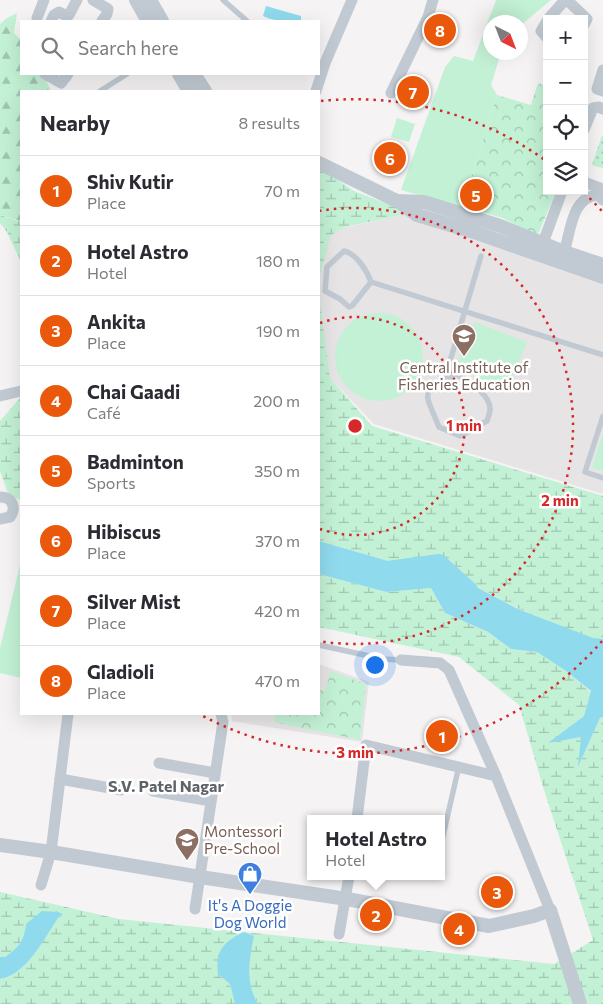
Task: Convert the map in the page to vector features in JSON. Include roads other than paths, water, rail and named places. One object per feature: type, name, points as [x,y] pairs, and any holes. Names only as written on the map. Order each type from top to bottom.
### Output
[{"type":"street","points":[[37,18],[44,0]]},
{"type":"street","points":[[52,20],[56,13],[59,12],[65,16],[68,15],[77,0]]},
{"type":"street","points":[[93,0],[108,9],[103,20]]},
{"type":"street","points":[[136,0],[147,20]]},
{"type":"street","points":[[150,0],[161,20]]},
{"type":"street","points":[[322,62],[352,0]]},
{"type":"street","points":[[391,93],[428,16],[433,0]]},
{"type":"street","points":[[552,15],[566,0],[583,15]]},
{"type":"street","points":[[603,70],[597,90],[603,91]]},
{"type":"street","points":[[47,75],[61,83],[67,75]]},
{"type":"street","points":[[179,75],[184,90]]},
{"type":"street","points":[[195,75],[204,90]]},
{"type":"street","points":[[316,90],[319,75]]},
{"type":"street","points":[[588,120],[593,108],[603,109]]},
{"type":"street","points":[[320,163],[397,201],[417,215],[474,232],[603,277]]},
{"type":"street","points":[[588,183],[603,188]]},
{"type":"street","points":[[543,242],[561,195]]},
{"type":"street","points":[[566,249],[575,212],[583,202],[592,196],[598,195],[603,200]]},
{"type":"street","points":[[397,201],[424,202],[543,242],[603,258]]},
{"type":"street","points":[[566,249],[603,265]]},
{"type":"street","points":[[0,396],[20,391]]},
{"type":"street","points":[[0,497],[10,499],[17,510],[10,517],[0,519]]},
{"type":"street","points":[[401,660],[440,663],[449,670],[496,776],[550,910],[580,1004]]},
{"type":"street","points":[[41,885],[51,852],[49,829],[60,779],[68,715]]},
{"type":"street","points":[[195,909],[223,722],[221,715]]},
{"type":"street","points":[[357,815],[366,745],[496,776]]},
{"type":"street","points":[[159,763],[215,773]]},
{"type":"street","points":[[60,779],[121,790]]},
{"type":"street","points":[[153,791],[211,801]]},
{"type":"street","points":[[0,845],[346,899],[489,926],[534,916],[550,910]]},
{"type":"street","points":[[339,934],[348,880]]},
{"type":"lane","points":[[222,0],[246,20]]},
{"type":"lane","points":[[102,90],[125,75]]},
{"type":"lane","points":[[344,251],[350,252],[367,270],[371,282],[352,306],[349,307],[340,299],[325,291],[326,267],[344,251]]},
{"type":"lane","points":[[455,374],[431,387],[428,392],[428,398],[439,427],[460,436],[470,432],[474,427],[486,421],[490,410],[488,402],[475,386],[448,368],[481,256]]},
{"type":"lane","points":[[371,282],[603,355]]},
{"type":"lane","points":[[603,416],[585,472],[603,478]]},
{"type":"lane","points":[[320,645],[383,659],[401,660]]},
{"type":"lane","points":[[445,827],[459,766]]},
{"type":"water","points":[[266,6],[301,16],[301,20],[277,20],[263,16]]},
{"type":"water","points":[[320,541],[395,563],[446,571],[518,609],[593,638],[603,639],[603,717],[600,718],[578,767],[581,737],[548,743],[584,716],[591,691],[566,671],[537,652],[511,649],[488,632],[445,613],[431,588],[386,592],[320,574]]},
{"type":"water","points":[[42,911],[63,914],[58,918],[26,964],[18,971],[0,979],[0,957],[5,957],[17,947],[24,935],[26,924]]},
{"type":"water","points":[[244,932],[254,936],[249,971],[251,987],[258,1004],[235,1004],[230,984],[218,974],[218,959],[222,948]]},
{"type":"waterway","points":[[388,569],[439,562],[470,590]]},
{"type":"place","name":"Gladioli","points":[[440,30]]},
{"type":"place","name":"Silver Mist","points":[[413,92]]},
{"type":"place","name":"Hibiscus","points":[[390,158]]},
{"type":"place","name":"Badminton","points":[[476,195]]},
{"type":"place","name":"Central Institute of Fisheries Education","points":[[464,357]]},
{"type":"place","name":"Shiv Kutir","points":[[442,736]]},
{"type":"place","name":"Montessori Pre-School","points":[[187,861]]},
{"type":"place","name":"Ankita","points":[[497,892]]},
{"type":"place","name":"It's A Doggie Dog World","points":[[250,895]]},
{"type":"place","name":"Hotel Astro","points":[[376,915]]},
{"type":"place","name":"Chai Gaadi","points":[[459,929]]},
{"type":"district","name":"S.V. Patel Nagar","points":[[166,785]]}]
